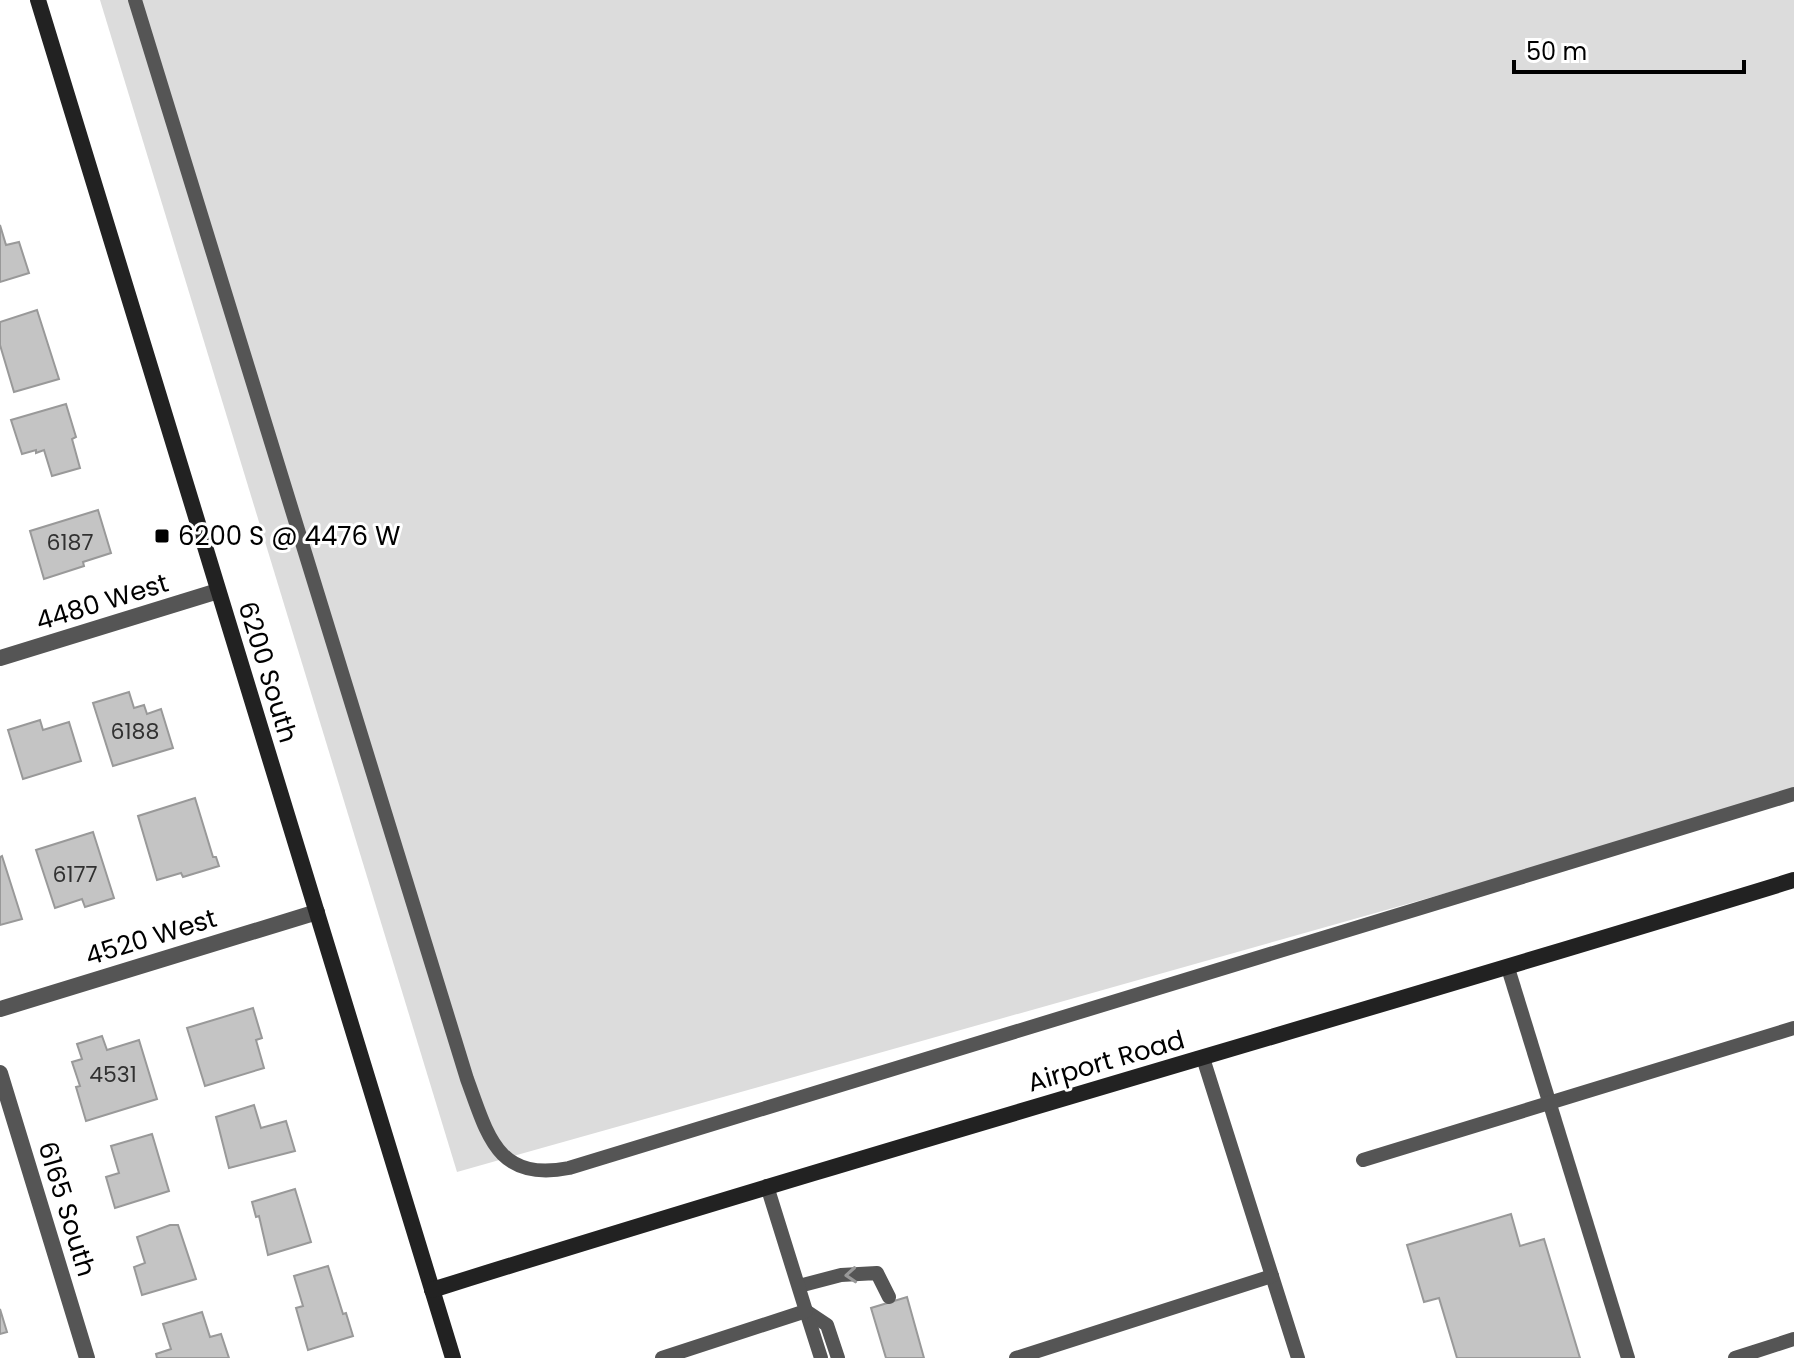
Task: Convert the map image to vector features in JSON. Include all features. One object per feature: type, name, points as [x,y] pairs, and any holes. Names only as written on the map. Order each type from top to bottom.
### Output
[{"type":"main road","name":"6200 South","points":[[38,0],[453,1358]]},
{"type":"main road","name":"Airport Road","points":[[432,1290],[767,1186],[1508,968],[1794,880]]},
{"type":"street","name":"4480 West","points":[[0,658],[218,591]]},
{"type":"street","name":"4520 West","points":[[0,1009],[317,912]]},
{"type":"street","name":"6165 South","points":[[0,1073],[87,1358]]},
{"type":"lane","points":[[135,0],[467,1079],[482,1121],[499,1150],[512,1164],[531,1172],[569,1168],[1794,794]]},
{"type":"lane","points":[[1508,968],[1628,1358]]},
{"type":"lane","points":[[1363,1160],[1794,1028]]},
{"type":"lane","points":[[1203,1058],[1298,1358]]},
{"type":"lane","points":[[767,1186],[821,1358]]},
{"type":"lane","points":[[799,1286],[841,1275],[877,1273],[889,1297]]},
{"type":"lane","points":[[1016,1358],[1272,1276]]},
{"type":"lane","points":[[662,1358],[806,1311]]},
{"type":"lane","points":[[806,1311],[827,1325],[838,1358]]},
{"type":"lane","points":[[1735,1358],[1794,1339]]},
{"type":"shaded area","points":[[100,0],[1794,0],[1794,795],[457,1172]]},
{"type":"building","points":[[0,225],[6,245],[19,242],[29,273],[0,282]]},
{"type":"building","points":[[37,310],[59,379],[14,392],[0,345],[0,322]]},
{"type":"building","points":[[66,404],[76,437],[72,439],[80,468],[52,476],[44,450],[22,454],[11,420]]},
{"type":"building","points":[[98,510],[111,553],[44,579],[30,531]]},
{"type":"building","points":[[129,692],[134,708],[144,705],[147,714],[161,709],[173,748],[113,766],[93,703]]},
{"type":"building","points":[[40,720],[43,730],[69,722],[81,761],[23,779],[8,730]]},
{"type":"building","points":[[195,798],[213,857],[216,857],[219,866],[183,877],[181,873],[157,880],[138,816]]},
{"type":"building","points":[[93,832],[114,898],[85,907],[82,899],[55,908],[36,850]]},
{"type":"building","points":[[0,857],[22,919],[0,925]]},
{"type":"building","points":[[253,1008],[262,1038],[256,1040],[264,1068],[205,1086],[187,1028]]},
{"type":"building","points":[[102,1036],[107,1050],[139,1040],[157,1099],[86,1121],[72,1062],[82,1059],[77,1044]]},
{"type":"building","points":[[254,1105],[261,1128],[286,1121],[295,1151],[229,1168],[216,1117]]},
{"type":"building","points":[[152,1134],[169,1191],[115,1208],[106,1177],[119,1173],[111,1146]]},
{"type":"building","points":[[295,1189],[311,1242],[268,1255],[259,1216],[256,1217],[252,1202]]},
{"type":"building","points":[[1511,1214],[1520,1246],[1544,1239],[1580,1358],[1457,1358],[1439,1298],[1424,1302],[1407,1245]]},
{"type":"building","points":[[178,1225],[196,1279],[142,1295],[134,1267],[145,1263],[137,1237]]},
{"type":"building","points":[[328,1266],[353,1336],[308,1350],[296,1308],[303,1306],[294,1276]]},
{"type":"building","points":[[907,1297],[924,1358],[886,1358],[871,1308]]},
{"type":"building","points":[[0,1309],[7,1332],[0,1334]]},
{"type":"building","points":[[202,1312],[210,1337],[221,1334],[229,1358],[157,1358],[156,1354],[171,1349],[163,1324]]},
{"type":"place","name":"6200 S @ 4476 W","points":[[162,536]]}]
